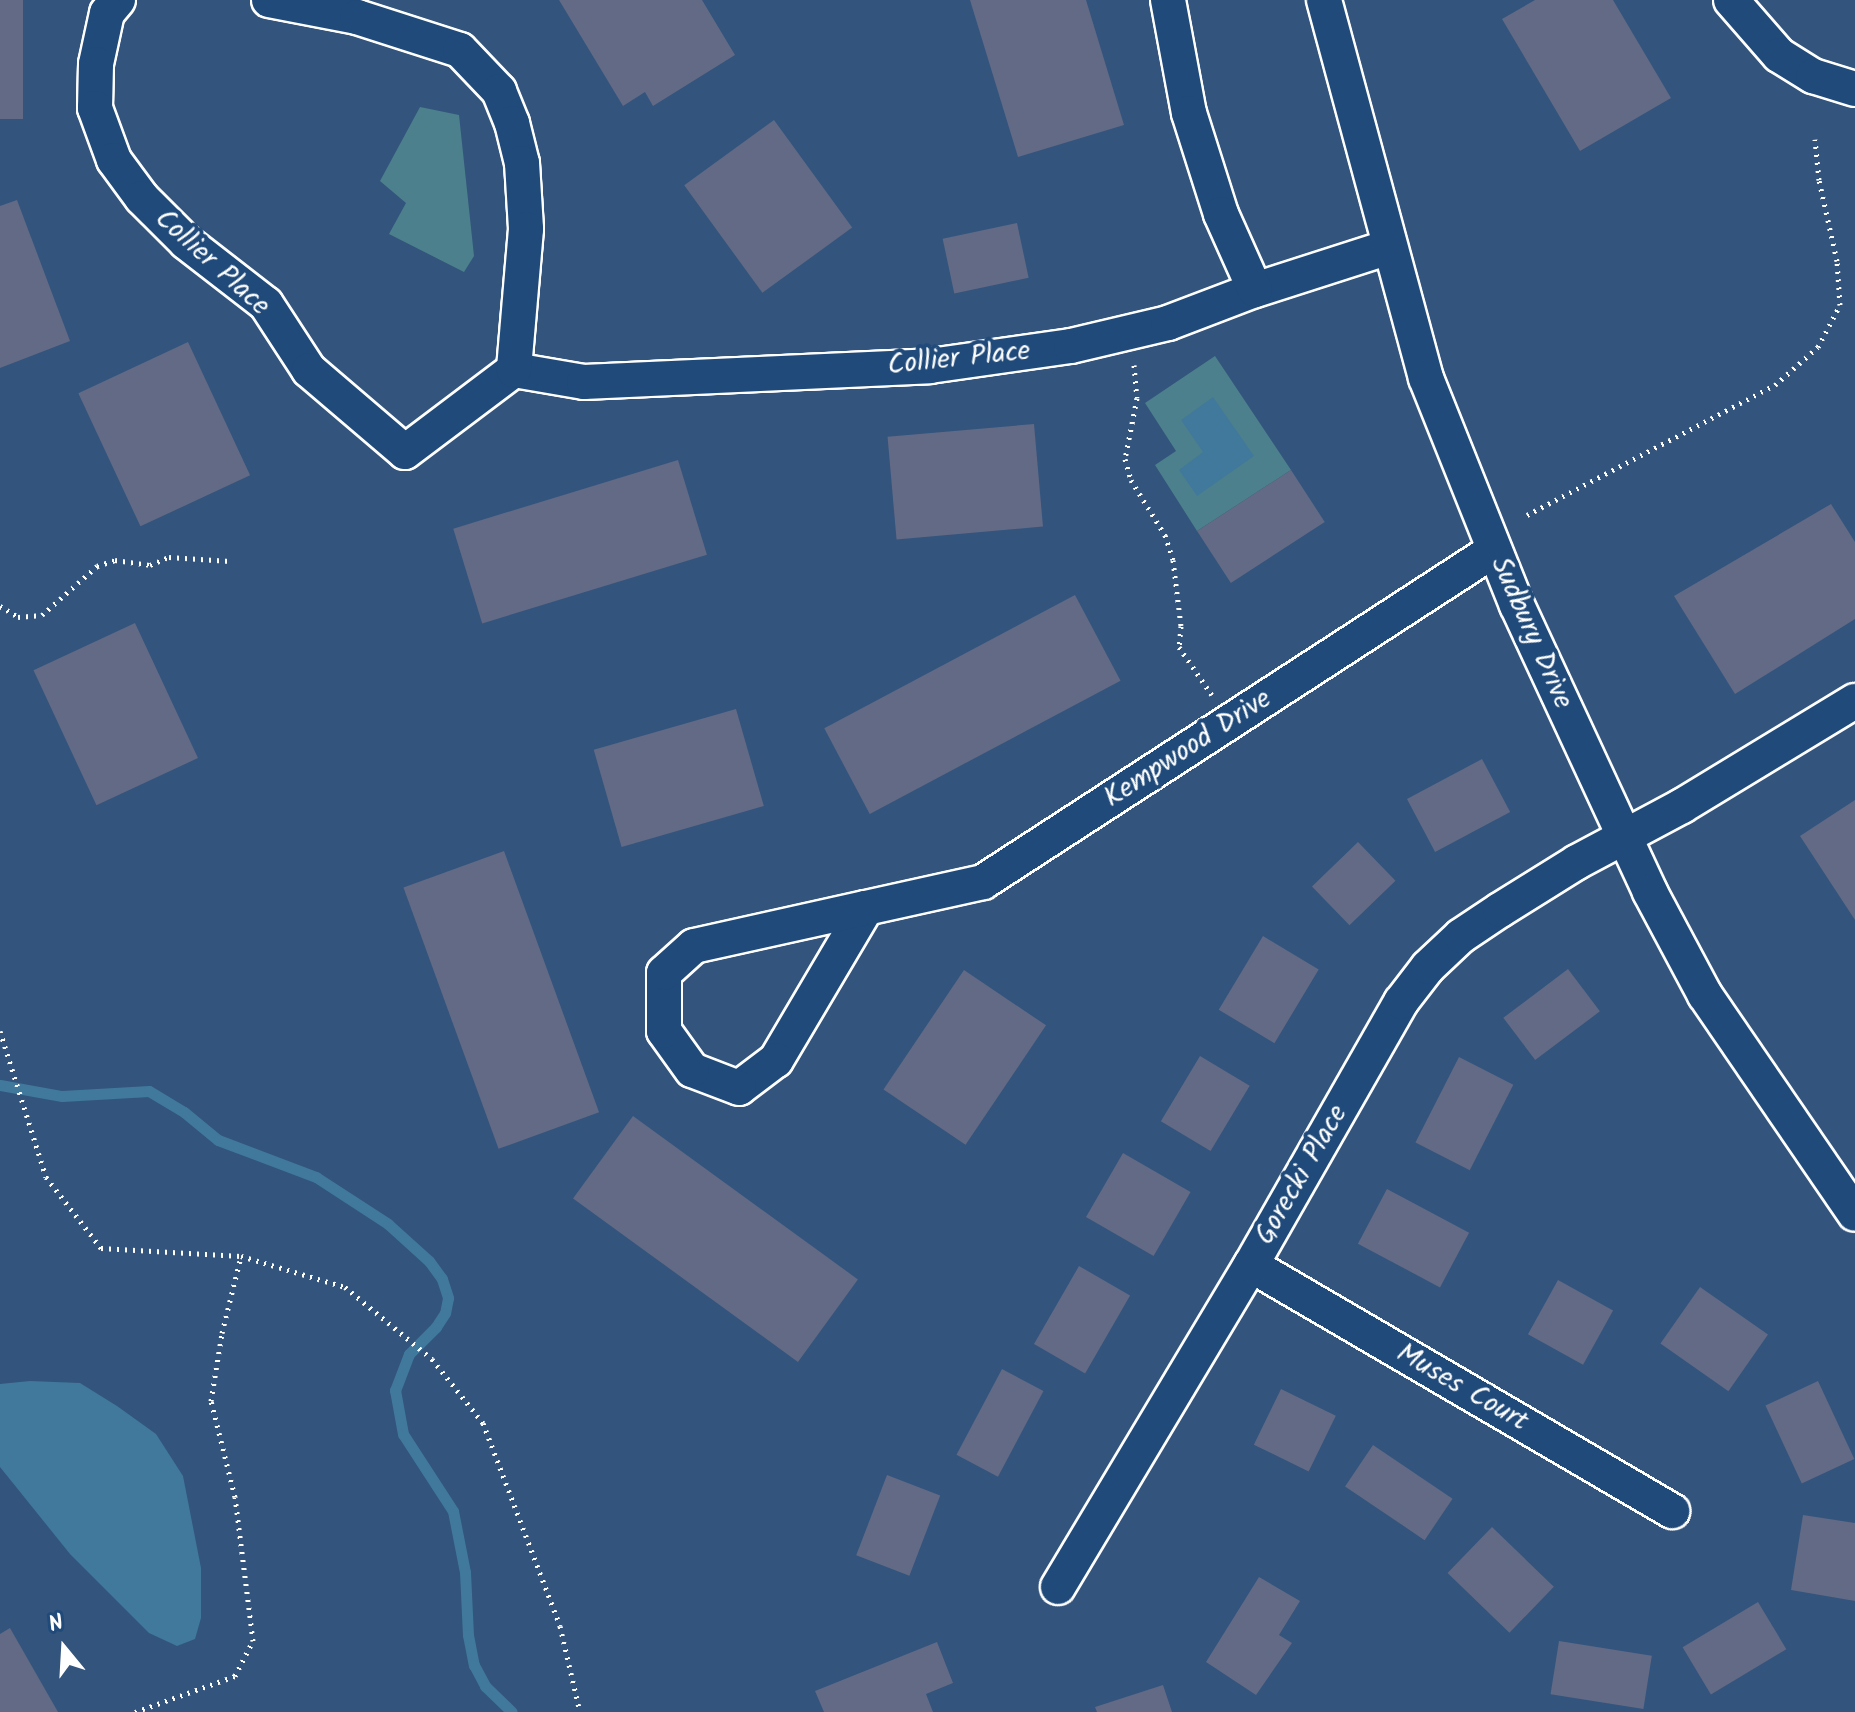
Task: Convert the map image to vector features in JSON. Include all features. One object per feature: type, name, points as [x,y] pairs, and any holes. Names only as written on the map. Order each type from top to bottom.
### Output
[{"type":"street","name":"Collier Place","points":[[118,0],[107,13],[96,64],[95,108],[114,160],[142,198],[186,242],[266,304],[309,370],[405,452],[514,370],[584,382],[930,366],[1071,346],[1168,323],[1255,290],[1389,247]]},
{"type":"street","points":[[269,0],[357,17],[460,50],[499,91],[512,123],[522,163],[526,229],[514,370]]},
{"type":"street","points":[[1168,0],[1189,113],[1221,214],[1255,290]]},
{"type":"street","name":"Sudbury Drive","points":[[1324,0],[1426,378],[1494,550],[1624,838],[1705,995],[1855,1214]]},
{"type":"street","points":[[1731,0],[1779,55],[1813,76],[1855,89]]},
{"type":"street","name":"Kempwood Drive","points":[[866,908],[776,1060],[739,1088],[692,1070],[664,1031],[664,973],[694,946],[983,882],[1494,550]]},
{"type":"street","name":"Gorecki Place","points":[[1058,1587],[1251,1265],[1401,1002],[1428,967],[1461,936],[1500,910],[1855,701]]},
{"type":"street","name":"Muses Court","points":[[1251,1265],[1672,1511]]},
{"type":"path","points":[[1527,515],[1775,385],[1818,347],[1840,305],[1837,261],[1819,180],[1815,139]]},
{"type":"path","points":[[1131,332],[1137,398],[1125,459],[1131,480],[1165,535],[1173,560],[1181,626],[1179,647],[1230,722]]},
{"type":"path","points":[[0,606],[18,617],[42,615],[97,566],[115,560],[150,565],[169,557],[230,561]]},
{"type":"path","points":[[0,1031],[46,1177],[101,1248],[241,1256],[345,1287],[432,1359],[483,1423],[560,1626],[580,1712]]},
{"type":"path","points":[[135,1712],[235,1676],[253,1641],[235,1497],[211,1401],[222,1333],[241,1256]]},
{"type":"green space","points":[[420,107],[459,115],[474,256],[464,272],[389,234],[406,203],[380,181]]},
{"type":"green space","points":[[1215,356],[1291,470],[1197,531],[1155,465],[1176,451],[1145,403]]},
{"type":"water","points":[[1213,397],[1254,456],[1197,496],[1179,470],[1203,452],[1181,420]]},
{"type":"water","points":[[30,1381],[80,1383],[156,1434],[183,1476],[201,1568],[201,1618],[195,1639],[177,1646],[149,1633],[70,1554],[0,1467],[0,1384]]},
{"type":"building","points":[[0,0],[23,0],[23,119],[0,119]]},
{"type":"building","points":[[559,0],[702,0],[735,55],[653,106],[645,92],[623,106]]},
{"type":"building","points":[[970,0],[1086,0],[1124,125],[1018,157]]},
{"type":"building","points":[[1535,0],[1613,0],[1671,98],[1580,151],[1502,19]]},
{"type":"building","points":[[774,120],[852,228],[762,293],[684,185]]},
{"type":"building","points":[[17,200],[70,341],[0,368],[0,206]]},
{"type":"building","points":[[1017,223],[1029,278],[954,294],[943,239]]},
{"type":"building","points":[[188,342],[250,475],[140,526],[78,393]]},
{"type":"building","points":[[1034,424],[1043,527],[897,539],[888,437]]},
{"type":"building","points":[[678,460],[707,555],[482,623],[453,529]]},
{"type":"building","points":[[1291,470],[1325,522],[1231,583],[1197,531]]},
{"type":"building","points":[[1831,504],[1855,542],[1855,619],[1735,694],[1674,596]]},
{"type":"building","points":[[1075,595],[1121,681],[870,814],[824,728]]},
{"type":"building","points":[[135,623],[198,758],[96,805],[33,670]]},
{"type":"building","points":[[736,709],[764,806],[622,847],[594,750]]},
{"type":"building","points":[[1482,759],[1510,812],[1435,852],[1407,799]]},
{"type":"building","points":[[1855,800],[1855,920],[1800,836]]},
{"type":"building","points":[[1358,842],[1396,881],[1349,925],[1312,886]]},
{"type":"building","points":[[504,851],[599,1112],[499,1149],[403,888]]},
{"type":"building","points":[[1263,936],[1319,969],[1274,1043],[1219,1010]]},
{"type":"building","points":[[1568,969],[1600,1011],[1535,1060],[1503,1018]]},
{"type":"building","points":[[964,970],[1046,1025],[966,1145],[883,1089]]},
{"type":"building","points":[[1200,1056],[1250,1086],[1211,1151],[1161,1121]]},
{"type":"building","points":[[1459,1057],[1513,1085],[1470,1170],[1415,1143]]},
{"type":"building","points":[[633,1116],[858,1279],[798,1362],[573,1199]]},
{"type":"building","points":[[1123,1153],[1191,1192],[1154,1256],[1086,1217]]},
{"type":"building","points":[[1387,1189],[1469,1233],[1440,1287],[1358,1244]]},
{"type":"building","points":[[1079,1266],[1130,1296],[1085,1373],[1034,1344]]},
{"type":"building","points":[[1558,1280],[1613,1311],[1583,1365],[1528,1334]]},
{"type":"building","points":[[1700,1287],[1768,1335],[1728,1391],[1660,1344]]},
{"type":"building","points":[[1002,1369],[1043,1391],[998,1477],[956,1455]]},
{"type":"building","points":[[1818,1381],[1854,1459],[1802,1483],[1765,1406]]},
{"type":"building","points":[[1281,1389],[1336,1416],[1309,1471],[1254,1445]]},
{"type":"building","points":[[1373,1445],[1453,1499],[1425,1540],[1345,1486]]},
{"type":"building","points":[[887,1475],[940,1495],[909,1576],[856,1555]]},
{"type":"building","points":[[1803,1515],[1855,1523],[1855,1601],[1791,1590]]},
{"type":"building","points":[[1492,1527],[1554,1587],[1509,1633],[1448,1573]]},
{"type":"building","points":[[1259,1577],[1300,1601],[1279,1635],[1292,1643],[1256,1695],[1206,1662]]},
{"type":"building","points":[[1758,1602],[1786,1649],[1711,1694],[1683,1647]]},
{"type":"building","points":[[10,1628],[58,1712],[0,1712],[0,1634]]},
{"type":"building","points":[[1559,1641],[1652,1656],[1643,1709],[1551,1694]]},
{"type":"building","points":[[937,1642],[953,1683],[926,1694],[933,1712],[824,1712],[815,1691]]},
{"type":"building","points":[[1163,1685],[1172,1712],[1097,1712],[1095,1707]]},
{"type":"waterway","points":[[0,1085],[62,1096],[149,1091],[184,1112],[218,1140],[316,1177],[388,1224],[429,1261],[442,1279],[448,1298],[445,1313],[436,1327],[409,1354],[395,1390],[403,1434],[453,1511],[465,1572],[468,1635],[474,1665],[485,1686],[512,1712]]}]
